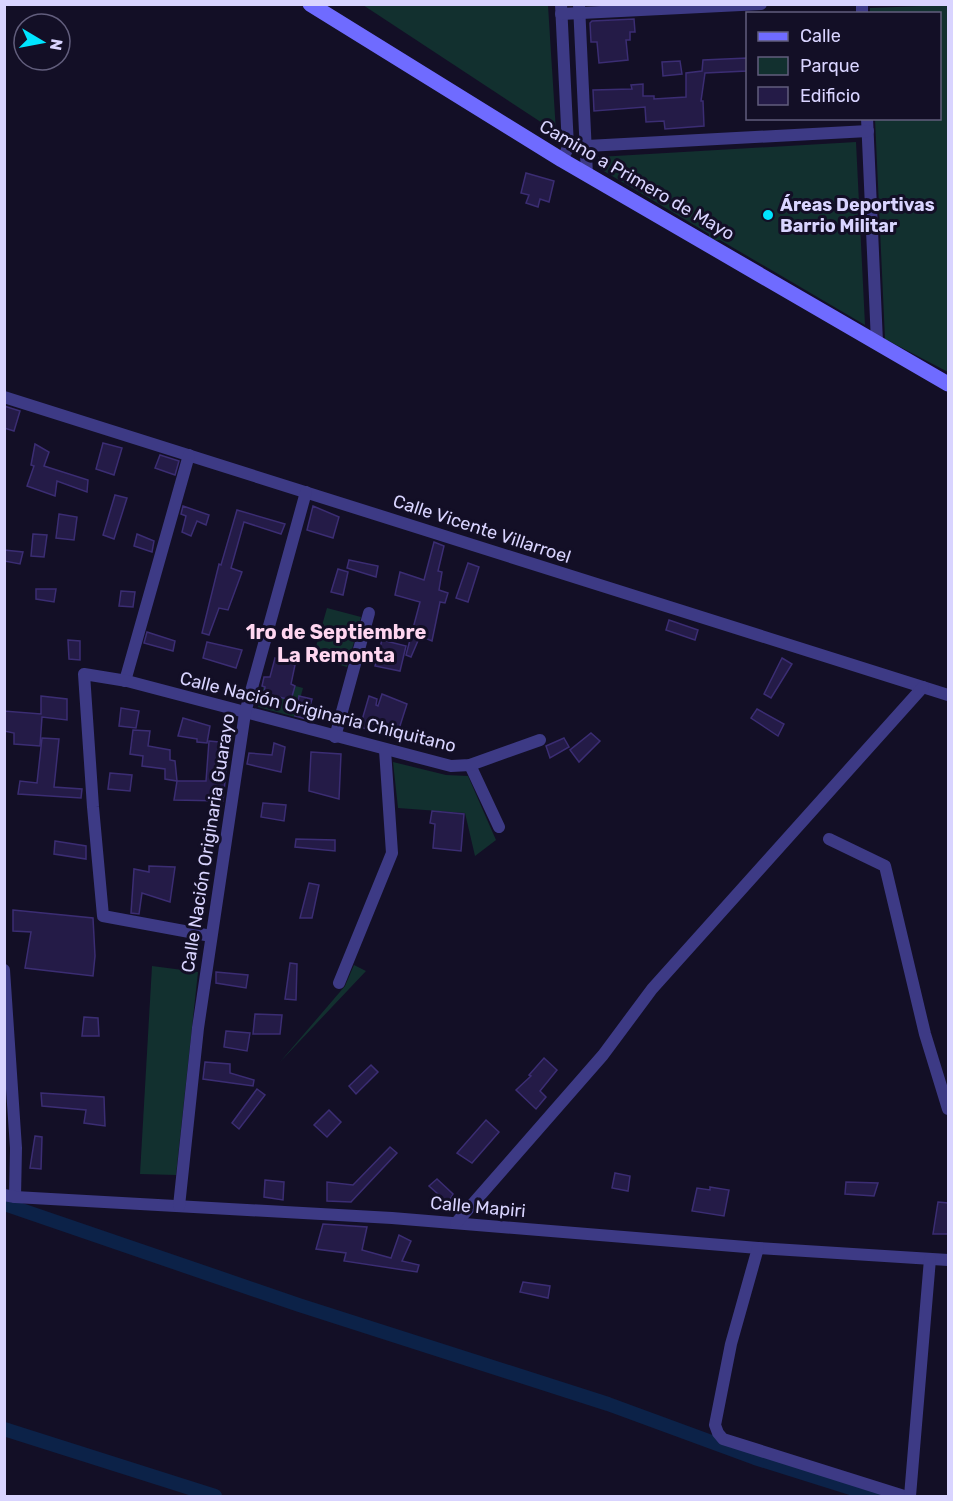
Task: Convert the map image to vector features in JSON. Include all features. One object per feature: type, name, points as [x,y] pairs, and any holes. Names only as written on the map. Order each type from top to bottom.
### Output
[{"type":"main road","name":"Camino a Primero de Mayo","points":[[310,4],[565,154],[587,175],[948,384]]},
{"type":"street","points":[[761,4],[561,9],[565,154],[586,147],[867,125],[877,342]]},
{"type":"street","points":[[579,9],[587,175]]},
{"type":"street","name":"Calle Vicente Villarroel","points":[[4,397],[948,695]]},
{"type":"street","points":[[125,681],[189,455]]},
{"type":"street","name":"Calle Nación Originaria Guarayo","points":[[179,1206],[198,1028],[245,713],[306,492]]},
{"type":"street","points":[[335,737],[369,613]]},
{"type":"street","name":"Calle Nación Originaria Chiquitano","points":[[211,936],[103,916],[84,674],[125,681],[451,766],[470,765],[540,740]]},
{"type":"street","points":[[456,1223],[603,1055],[652,989],[922,687]]},
{"type":"street","points":[[339,983],[392,854],[385,750]]},
{"type":"street","points":[[470,765],[499,827]]},
{"type":"street","points":[[829,840],[885,866],[925,1034],[948,1109]]},
{"type":"street","points":[[4,970],[16,1148],[10,1196]]},
{"type":"street","name":"Calle Mapiri","points":[[10,1196],[456,1223],[758,1248],[948,1260]]},
{"type":"street","points":[[758,1248],[731,1344],[715,1425],[718,1433],[723,1439],[904,1497]]},
{"type":"street","points":[[910,1497],[930,1259]]},
{"type":"green space","points":[[363,5],[548,5],[556,132]]},
{"type":"green space","name":"Áreas Deportivas Barrio Militar","points":[[948,5],[948,372],[885,339],[875,120],[941,120],[941,12],[870,12],[870,8]]},
{"type":"green space","name":"Áreas Deportivas Barrio Militar","points":[[856,142],[865,325],[720,240],[709,241],[709,234],[597,167],[598,157]]},
{"type":"green space","points":[[327,608],[361,617],[347,667],[313,657]]},
{"type":"green space","points":[[266,678],[303,688],[295,717],[258,707]]},
{"type":"green space","points":[[393,762],[446,775],[468,776],[496,840],[475,856],[465,813],[398,808]]},
{"type":"green space","points":[[354,965],[366,971],[280,1062],[345,986]]},
{"type":"green space","points":[[152,966],[198,972],[176,1175],[140,1174]]},
{"type":"building","points":[[634,19],[635,32],[630,32],[630,40],[626,40],[628,60],[599,63],[597,42],[591,42],[590,23],[592,21]]},
{"type":"building","points":[[746,58],[746,71],[705,73],[701,101],[703,101],[704,126],[665,129],[664,121],[646,122],[645,107],[594,111],[593,90],[632,89],[631,85],[643,84],[643,96],[654,96],[654,99],[686,97],[686,73],[702,71],[703,60]]},
{"type":"building","points":[[680,61],[682,74],[663,76],[662,62]]},
{"type":"building","points":[[526,173],[554,181],[549,202],[540,199],[538,207],[526,203],[529,195],[521,193]]},
{"type":"building","points":[[4,406],[20,411],[14,431],[4,428]]},
{"type":"building","points":[[103,443],[122,448],[114,475],[96,469]]},
{"type":"building","points":[[35,444],[49,452],[44,466],[88,480],[87,492],[57,481],[55,496],[27,486],[34,466],[31,465]]},
{"type":"building","points":[[160,455],[179,461],[175,475],[155,468]]},
{"type":"building","points":[[115,495],[127,498],[114,539],[103,535]]},
{"type":"building","points":[[183,506],[209,515],[206,525],[197,521],[191,536],[182,532],[186,516],[181,514]]},
{"type":"building","points":[[313,506],[339,517],[333,538],[307,530]]},
{"type":"building","points":[[237,510],[285,524],[281,534],[244,522],[231,568],[242,572],[228,610],[219,608],[209,635],[202,633],[219,564],[221,565]]},
{"type":"building","points":[[59,514],[77,517],[74,540],[56,538]]},
{"type":"building","points":[[33,534],[47,535],[44,557],[31,556]]},
{"type":"building","points":[[137,534],[154,541],[152,552],[134,546]]},
{"type":"building","points":[[434,542],[444,546],[438,571],[442,572],[439,590],[448,593],[445,603],[440,602],[432,641],[420,636],[411,657],[406,655],[420,602],[395,595],[400,572],[424,580]]},
{"type":"building","points":[[4,550],[23,552],[20,564],[4,561]]},
{"type":"building","points":[[349,560],[378,566],[376,577],[347,568]]},
{"type":"building","points":[[468,563],[479,567],[468,602],[456,598]]},
{"type":"building","points":[[338,569],[348,572],[343,595],[331,592]]},
{"type":"building","points":[[36,589],[56,589],[54,602],[36,599]]},
{"type":"building","points":[[121,591],[135,592],[133,607],[119,606]]},
{"type":"building","points":[[669,620],[698,630],[695,640],[666,630]]},
{"type":"building","points":[[147,632],[175,641],[173,651],[144,643]]},
{"type":"building","points":[[68,640],[80,641],[80,660],[69,659]]},
{"type":"building","points":[[382,640],[406,646],[400,671],[375,666]]},
{"type":"building","points":[[207,642],[242,650],[236,668],[203,658]]},
{"type":"building","points":[[275,658],[295,665],[291,684],[295,686],[291,700],[275,696],[274,702],[263,698],[264,677],[270,677]]},
{"type":"building","points":[[782,658],[792,664],[771,698],[764,694]]},
{"type":"building","points":[[382,694],[407,704],[398,732],[371,723],[370,730],[360,727],[369,696],[377,699],[376,705],[378,706]]},
{"type":"building","points":[[41,696],[67,699],[67,720],[42,717],[40,746],[14,744],[14,733],[4,731],[4,711],[41,714]]},
{"type":"building","points":[[299,696],[312,699],[306,719],[295,716]]},
{"type":"building","points":[[121,708],[139,711],[136,728],[119,726]]},
{"type":"building","points":[[757,709],[784,724],[778,736],[751,718]]},
{"type":"building","points":[[183,718],[210,726],[207,743],[178,736]]},
{"type":"building","points":[[133,730],[150,731],[148,746],[170,750],[170,760],[175,761],[177,781],[165,779],[165,769],[142,766],[143,756],[130,754]]},
{"type":"building","points":[[591,733],[600,741],[579,762],[570,750]]},
{"type":"building","points":[[42,738],[59,739],[54,787],[82,789],[81,798],[18,794],[20,781],[37,783]]},
{"type":"building","points":[[564,738],[569,747],[550,758],[546,746]]},
{"type":"building","points":[[209,741],[229,743],[223,801],[174,800],[177,781],[206,781]]},
{"type":"building","points":[[274,743],[285,747],[281,772],[247,764],[249,753],[272,755]]},
{"type":"building","points":[[311,752],[341,754],[339,799],[309,791]]},
{"type":"building","points":[[110,773],[132,775],[130,791],[108,789]]},
{"type":"building","points":[[263,803],[286,805],[284,821],[261,817]]},
{"type":"building","points":[[432,811],[464,814],[461,851],[433,848],[435,824],[430,823]]},
{"type":"building","points":[[296,839],[335,840],[335,851],[295,847]]},
{"type":"building","points":[[55,841],[86,846],[86,859],[54,854]]},
{"type":"building","points":[[149,866],[175,867],[170,902],[142,893],[139,914],[131,913],[134,869],[149,872]]},
{"type":"building","points":[[309,883],[319,885],[312,918],[300,918]]},
{"type":"building","points":[[13,910],[93,918],[95,956],[93,976],[25,968],[31,932],[13,931]]},
{"type":"building","points":[[290,963],[297,964],[296,1000],[285,999]]},
{"type":"building","points":[[216,972],[248,975],[246,988],[216,983]]},
{"type":"building","points":[[255,1014],[282,1015],[280,1034],[253,1034]]},
{"type":"building","points":[[84,1017],[98,1018],[99,1036],[82,1036]]},
{"type":"building","points":[[226,1031],[250,1033],[247,1051],[224,1047]]},
{"type":"building","points":[[544,1058],[557,1070],[540,1091],[546,1097],[536,1109],[516,1090],[531,1076],[529,1075]]},
{"type":"building","points":[[205,1062],[230,1064],[230,1073],[254,1080],[253,1086],[203,1079]]},
{"type":"building","points":[[371,1065],[378,1072],[356,1094],[349,1086]]},
{"type":"building","points":[[257,1089],[265,1095],[239,1129],[232,1123]]},
{"type":"building","points":[[41,1093],[104,1097],[105,1126],[84,1123],[86,1110],[42,1106]]},
{"type":"building","points":[[329,1110],[341,1122],[327,1137],[314,1125]]},
{"type":"building","points":[[486,1120],[499,1132],[472,1163],[457,1153]]},
{"type":"building","points":[[35,1136],[42,1137],[41,1169],[30,1168]]},
{"type":"building","points":[[390,1147],[397,1153],[351,1202],[327,1201],[327,1182],[353,1185]]},
{"type":"building","points":[[615,1173],[630,1176],[628,1191],[612,1188]]},
{"type":"building","points":[[437,1179],[453,1194],[448,1203],[429,1186]]},
{"type":"building","points":[[265,1180],[284,1182],[283,1200],[264,1197]]},
{"type":"building","points":[[846,1182],[878,1183],[874,1196],[845,1194]]},
{"type":"building","points":[[710,1187],[729,1190],[724,1216],[692,1211],[697,1188],[710,1190]]},
{"type":"building","points":[[938,1202],[948,1203],[948,1234],[933,1234]]},
{"type":"building","points":[[323,1224],[367,1227],[362,1250],[391,1258],[399,1235],[411,1241],[402,1261],[419,1265],[417,1272],[344,1261],[346,1253],[316,1249]]},
{"type":"building","points":[[523,1282],[550,1286],[548,1298],[520,1292]]},
{"type":"waterway","points":[[4,1204],[299,1305],[608,1404],[755,1458],[876,1496]]},
{"type":"waterway","points":[[4,1429],[215,1496]]},
{"type":"place","name":"Áreas Deportivas Barrio Militar","points":[[768,215]]},
{"type":"district","name":"1ro de Septiembre La Remonta","points":[[336,644]]}]
